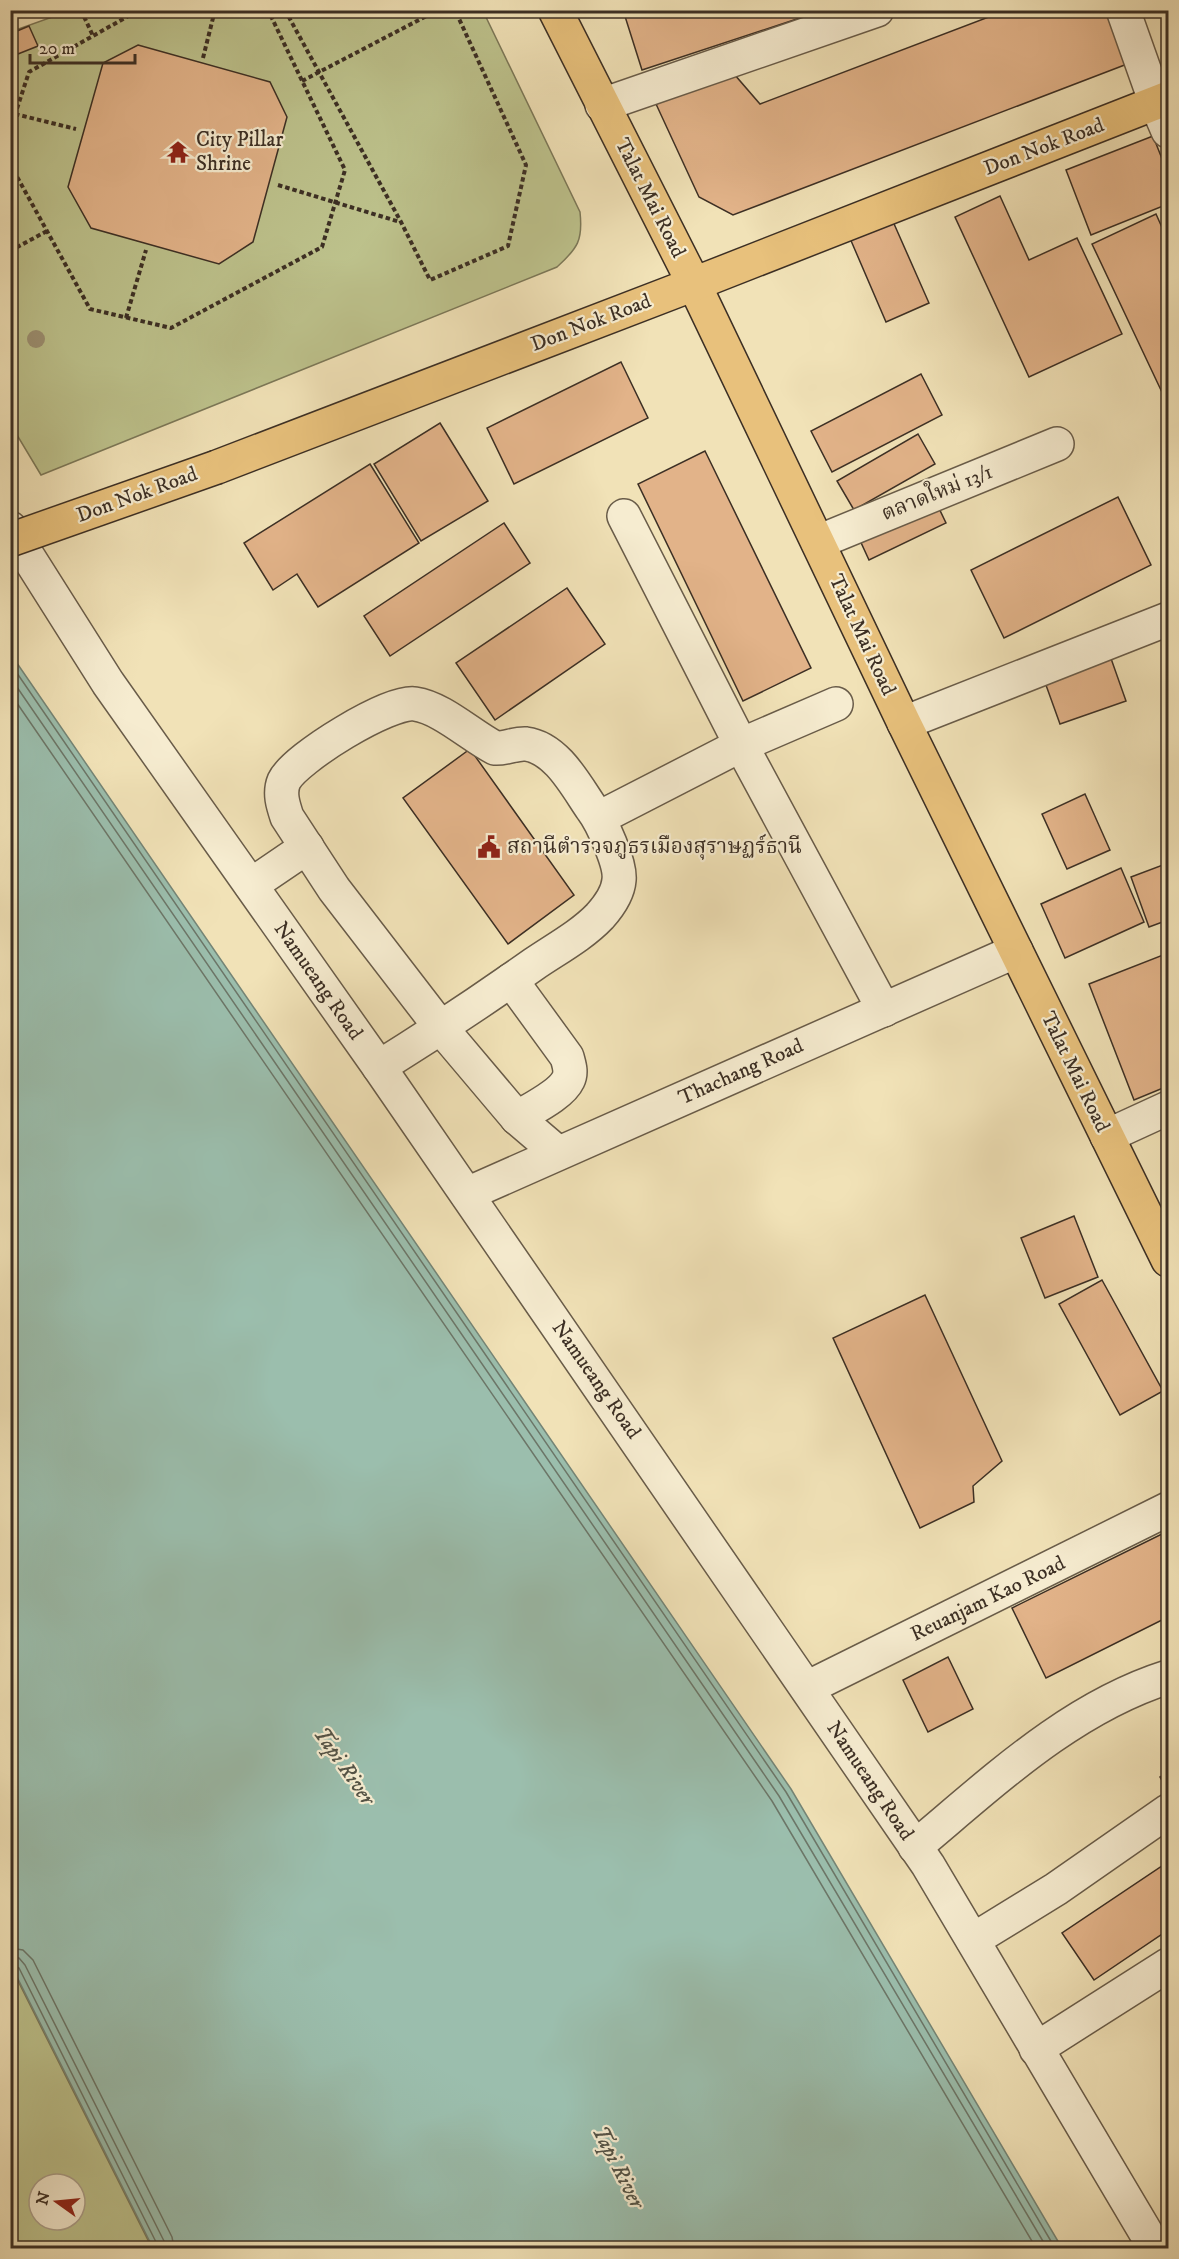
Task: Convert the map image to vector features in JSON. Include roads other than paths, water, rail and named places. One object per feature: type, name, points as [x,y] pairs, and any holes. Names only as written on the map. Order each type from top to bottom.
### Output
[{"type":"main road","name":"Talat Mai Road","points":[[555,10],[694,284],[904,723],[1107,1136],[1161,1224],[1168,1260]]},
{"type":"main road","name":"Don Nok Road","points":[[10,540],[217,467],[694,284],[1164,110]]},
{"type":"street","points":[[603,105],[877,10]]},
{"type":"street","points":[[1124,10],[1164,110]]},
{"type":"street","name":"ตลาดใหม่ 13/1","points":[[818,542],[1057,444]]},
{"type":"street","points":[[624,516],[741,745],[884,1010]]},
{"type":"street","name":"Namueang Road","points":[[10,528],[108,683],[379,1067],[915,1847],[973,1940],[1155,2248]]},
{"type":"street","points":[[904,723],[1168,619]]},
{"type":"street","points":[[379,1067],[441,1028],[600,916],[614,896],[620,879],[617,864],[599,818],[561,765],[545,750],[523,743],[495,748],[430,708],[413,703],[384,710],[338,737],[292,769],[284,782],[282,803],[287,817],[334,889],[441,1028],[517,1118],[558,1153]]},
{"type":"street","points":[[599,818],[741,745],[836,704]]},
{"type":"street","points":[[251,885],[307,847]]},
{"type":"street","name":"Thachang Road","points":[[467,1194],[1016,951]]},
{"type":"street","points":[[511,980],[567,1057],[570,1070],[568,1080],[555,1094],[517,1118]]},
{"type":"street","points":[[1107,1136],[1168,1108]]},
{"type":"street","name":"Reuanjam Kao Road","points":[[807,1688],[1168,1509]]},
{"type":"street","points":[[915,1847],[1000,1775],[1058,1731],[1139,1687],[1168,1677]]},
{"type":"street","points":[[973,1940],[1056,1888],[1168,1811]]},
{"type":"street","points":[[1036,2049],[1168,1965]]},
{"type":"water","name":"Tapi River","points":[[10,653],[791,1789],[1062,2248],[153,2248],[11,1965]]},
{"type":"place","name":"City Pillar Shrine","points":[[178,152]]},
{"type":"place","name":"สถานีตำรวจภูธรเมืองสุราษฏร์ธานี","points":[[489,847]]}]
